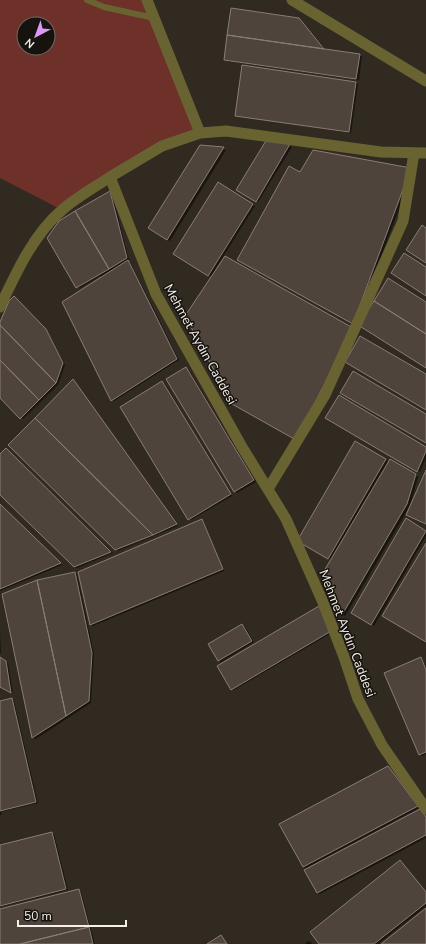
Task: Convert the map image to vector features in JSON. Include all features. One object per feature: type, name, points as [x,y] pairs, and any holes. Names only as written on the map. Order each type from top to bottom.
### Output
[{"type":"street","points":[[147,0],[200,133]]},
{"type":"street","points":[[292,0],[426,81]]},
{"type":"street","points":[[0,308],[16,273],[42,231],[62,210],[110,177],[162,146],[200,133],[226,131],[381,152],[426,153]]},
{"type":"street","points":[[268,489],[325,395],[403,221],[414,153]]},
{"type":"street","name":"Mehmet Aydın Caddesi","points":[[110,177],[156,294],[286,519],[322,600],[358,699],[382,746],[426,809]]},
{"type":"lane","points":[[87,0],[104,6],[154,18]]},
{"type":"shaded area","points":[[0,0],[147,0],[200,133],[162,146],[62,210],[0,178]]},
{"type":"building","points":[[231,8],[299,18],[324,49],[227,35]]},
{"type":"building","points":[[227,35],[360,54],[356,79],[224,60]]},
{"type":"building","points":[[242,65],[356,82],[349,132],[235,116]]},
{"type":"building","points":[[267,139],[290,144],[256,202],[236,190]]},
{"type":"building","points":[[200,145],[224,147],[167,240],[148,228]]},
{"type":"building","points":[[313,150],[411,168],[353,324],[237,260],[289,166],[300,172]]},
{"type":"building","points":[[218,182],[253,204],[208,276],[173,254]]},
{"type":"building","points":[[110,191],[127,258],[109,269],[75,211]]},
{"type":"building","points":[[75,211],[109,269],[76,288],[47,238],[59,221]]},
{"type":"building","points":[[422,225],[426,228],[426,263],[406,250]]},
{"type":"building","points":[[404,253],[426,267],[426,296],[391,273]]},
{"type":"building","points":[[225,256],[353,328],[296,440],[232,404],[185,316]]},
{"type":"building","points":[[128,260],[177,359],[111,401],[62,302]]},
{"type":"building","points":[[388,278],[426,302],[426,334],[374,301]]},
{"type":"building","points":[[14,296],[46,329],[63,363],[56,383],[0,325],[9,301]]},
{"type":"building","points":[[374,301],[426,334],[426,368],[358,325]]},
{"type":"building","points":[[0,325],[56,383],[39,400],[0,360]]},
{"type":"building","points":[[360,336],[426,374],[426,410],[345,362]]},
{"type":"building","points":[[0,360],[39,400],[20,419],[0,398]]},
{"type":"building","points":[[186,367],[254,480],[234,492],[166,379]]},
{"type":"building","points":[[353,371],[426,414],[426,443],[340,393]]},
{"type":"building","points":[[73,379],[177,524],[153,535],[35,418]]},
{"type":"building","points":[[162,381],[231,494],[188,520],[120,407]]},
{"type":"building","points":[[339,395],[426,447],[426,451],[417,472],[325,418]]},
{"type":"building","points":[[35,418],[153,535],[115,550],[8,445]]},
{"type":"building","points":[[355,441],[386,459],[328,559],[297,541]]},
{"type":"building","points":[[6,448],[111,552],[74,567],[0,495],[0,454]]},
{"type":"building","points":[[390,459],[416,474],[407,504],[342,615],[324,571]]},
{"type":"building","points":[[426,470],[426,524],[406,515]]},
{"type":"building","points":[[0,504],[61,563],[0,589]]},
{"type":"building","points":[[406,518],[426,531],[371,625],[351,613]]},
{"type":"building","points":[[202,519],[223,569],[90,625],[78,572]]},
{"type":"building","points":[[426,543],[426,642],[382,616]]},
{"type":"building","points":[[75,572],[92,653],[89,701],[66,716],[37,580]]},
{"type":"building","points":[[37,580],[66,716],[32,738],[2,594]]},
{"type":"building","points":[[319,606],[333,630],[231,690],[217,666]]},
{"type":"building","points":[[242,624],[252,641],[218,661],[208,644]]},
{"type":"building","points":[[0,657],[6,661],[11,693],[0,687]]},
{"type":"building","points":[[421,657],[426,670],[426,752],[419,755],[384,673]]},
{"type":"building","points":[[12,698],[36,802],[0,811],[0,701]]},
{"type":"building","points":[[388,766],[418,806],[303,867],[279,824]]},
{"type":"building","points":[[420,809],[426,817],[426,835],[317,893],[304,870]]},
{"type":"building","points":[[52,832],[66,889],[0,906],[0,845]]},
{"type":"building","points":[[400,860],[426,892],[426,903],[374,944],[319,944],[310,932]]},
{"type":"building","points":[[79,889],[89,927],[20,944],[0,944],[0,909]]},
{"type":"building","points":[[426,908],[425,944],[381,944]]},
{"type":"building","points":[[89,927],[93,944],[20,944]]},
{"type":"building","points":[[221,935],[227,944],[207,944]]}]
